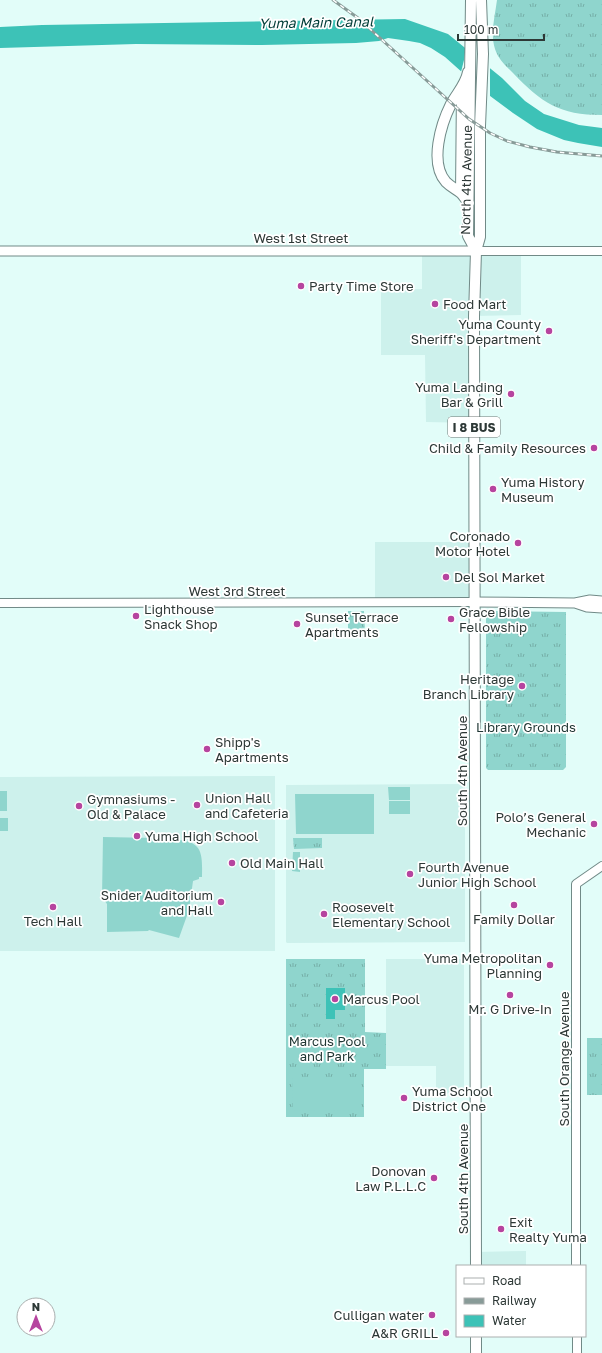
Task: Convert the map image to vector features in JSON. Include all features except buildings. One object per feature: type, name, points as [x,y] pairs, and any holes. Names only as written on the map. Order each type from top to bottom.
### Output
[{"type":"main road","name":"North 4th Avenue","points":[[471,0],[468,236],[476,251]]},
{"type":"main road","name":"North 4th Avenue","points":[[476,251],[480,237],[480,126],[483,54],[481,0]]},
{"type":"main road","points":[[469,78],[452,103],[441,126],[438,150],[438,166],[441,174],[446,182],[461,193],[469,203]]},
{"type":"main road","points":[[461,193],[462,87]]},
{"type":"main road","name":"West 1st Street","points":[[0,251],[476,251]]},
{"type":"main road","name":"South 4th Avenue","points":[[476,251],[474,316],[476,1265]]},
{"type":"main road","points":[[474,602],[575,603],[590,600],[602,601]]},
{"type":"main road","points":[[575,603],[587,607],[602,608]]},
{"type":"main road","points":[[476,1337],[476,1353]]},
{"type":"street","name":"West 1st Street","points":[[476,251],[602,251]]},
{"type":"street","name":"West 3rd Street","points":[[0,603],[474,602]]},
{"type":"street","name":"South Orange Avenue","points":[[576,1265],[576,884],[602,866]]},
{"type":"street","points":[[577,1337],[577,1353]]},
{"type":"shaded area","points":[[422,251],[521,251],[521,315],[475,316],[474,423],[426,422],[425,355],[381,355],[381,290],[422,289]]},
{"type":"shaded area","points":[[375,542],[474,542],[474,602],[375,602]]},
{"type":"shaded area","name":"Yuma High School","points":[[275,776],[275,951],[0,951],[0,777]]},
{"type":"shaded area","name":"Fourth Avenue Junior High School","points":[[465,784],[465,942],[286,942],[286,785]]},
{"type":"shaded area","points":[[386,959],[464,959],[464,1094],[436,1093],[436,1066],[386,1066]]},
{"type":"shaded area","points":[[526,1251],[526,1265],[476,1265],[476,1252]]},
{"type":"green space","points":[[497,0],[602,0],[602,115],[574,113],[552,105],[533,92],[505,65],[495,49],[493,37],[493,24]]},
{"type":"green space","points":[[348,611],[364,611],[365,636],[348,636]]},
{"type":"green space","name":"Library Grounds","points":[[489,611],[566,612],[566,767],[563,770],[488,770],[486,768],[486,614]]},
{"type":"green space","points":[[388,787],[410,787],[410,800],[389,800]]},
{"type":"green space","points":[[0,791],[7,791],[7,811],[0,811]]},
{"type":"green space","points":[[295,794],[374,794],[374,834],[296,834]]},
{"type":"green space","points":[[389,801],[410,801],[410,814],[389,814]]},
{"type":"green space","points":[[0,818],[8,818],[8,831],[0,831]]},
{"type":"green space","points":[[103,837],[179,840],[190,842],[198,848],[201,858],[202,877],[199,877],[199,879],[193,881],[189,910],[179,938],[149,930],[107,932],[107,904],[102,897]]},
{"type":"green space","points":[[293,838],[322,838],[322,848],[294,849]]},
{"type":"green space","points":[[293,852],[300,852],[300,872],[292,871]]},
{"type":"green space","name":"Marcus Pool and Park","points":[[286,959],[365,959],[365,1032],[386,1033],[386,1069],[364,1069],[364,1117],[286,1117]]},
{"type":"green space","points":[[587,1038],[602,1038],[602,1095],[587,1095]]},
{"type":"green space","points":[[292,1077],[359,1077],[359,1110],[293,1111]]},
{"type":"water","name":"Yuma Main Canal","points":[[405,19],[448,34],[502,78],[525,101],[544,114],[579,125],[602,128],[602,147],[564,140],[537,129],[482,90],[445,57],[420,43],[409,41],[388,38],[379,41],[356,43],[262,45],[136,44],[0,48],[0,27]]},
{"type":"water","name":"Marcus Pool","points":[[326,988],[345,988],[345,1010],[335,1010],[335,1019],[326,1019]]},
{"type":"pier","points":[[466,45],[490,64],[490,98],[461,72]]},
{"type":"railway","points":[[333,0],[358,18],[469,119],[490,133],[507,141],[530,147],[557,152],[602,156]]},
{"type":"place","name":"Party Time Store","points":[[301,286]]},
{"type":"place","name":"Food Mart","points":[[435,304]]},
{"type":"place","name":"Yuma County Sheriff's Department","points":[[549,331]]},
{"type":"place","name":"Yuma Landing Bar & Grill","points":[[511,394]]},
{"type":"place","name":"Child & Family Resources","points":[[594,448]]},
{"type":"place","name":"Yuma History Museum","points":[[493,489]]},
{"type":"place","name":"Coronado Motor Hotel","points":[[518,543]]},
{"type":"place","name":"Del Sol Market","points":[[446,577]]},
{"type":"place","name":"Lighthouse Snack Shop","points":[[136,616]]},
{"type":"place","name":"Grace Bible Fellowship","points":[[451,619]]},
{"type":"place","name":"Sunset Terrace Apartments","points":[[297,624]]},
{"type":"place","name":"Heritage Branch Library","points":[[522,686]]},
{"type":"place","name":"Shipp's Apartments","points":[[207,749]]},
{"type":"place","name":"Union Hall and Cafeteria","points":[[197,805]]},
{"type":"place","name":"Gymnasiums - Old & Palace","points":[[79,806]]},
{"type":"place","name":"Polo’s General Mechanic","points":[[594,824]]},
{"type":"place","name":"Yuma High School","points":[[137,836]]},
{"type":"place","name":"Old Main Hall","points":[[232,863]]},
{"type":"place","name":"Fourth Avenue Junior High School","points":[[410,874]]},
{"type":"place","name":"Snider Auditorium and Hall","points":[[221,902]]},
{"type":"place","name":"Family Dollar","points":[[514,905]]},
{"type":"place","name":"Tech Hall","points":[[53,907]]},
{"type":"place","name":"Roosevelt Elementary School","points":[[324,914]]},
{"type":"place","name":"Yuma Metropolitan Planning","points":[[550,965]]},
{"type":"place","name":"Mr. G Drive-In","points":[[510,995]]},
{"type":"place","name":"Marcus Pool","points":[[335,999]]},
{"type":"place","name":"Yuma School District One","points":[[404,1098]]},
{"type":"place","name":"Donovan Law P.L.L.C","points":[[434,1178]]},
{"type":"place","name":"Exit Realty Yuma","points":[[501,1229]]},
{"type":"place","name":"Culligan water","points":[[432,1315]]},
{"type":"place","name":"A&R GRILL","points":[[446,1333]]}]
